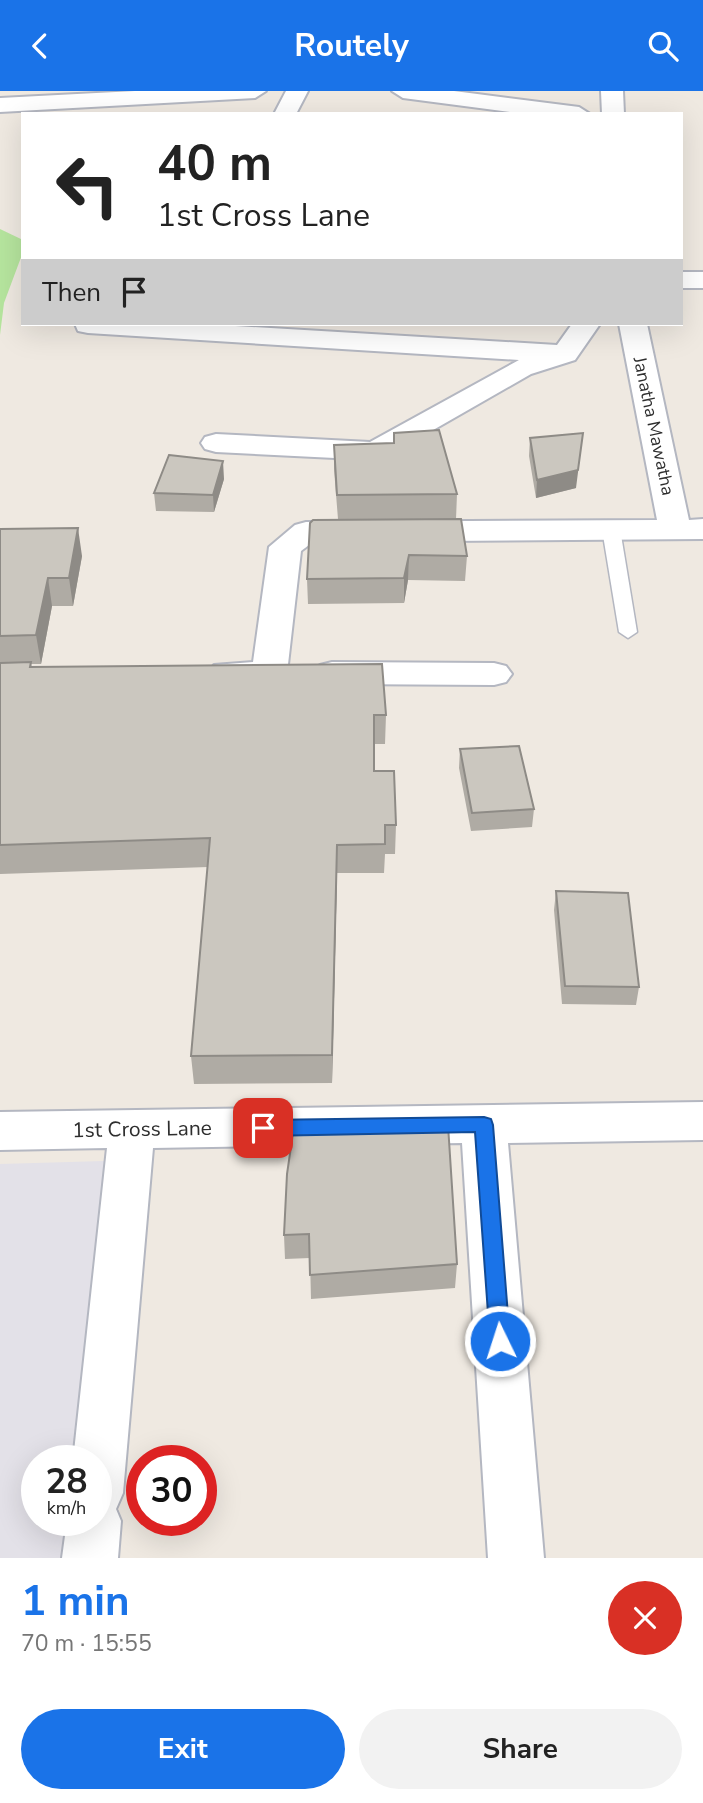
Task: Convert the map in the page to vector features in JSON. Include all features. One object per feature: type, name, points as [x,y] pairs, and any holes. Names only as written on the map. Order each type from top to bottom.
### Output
[{"type":"street","points":[[0,105],[124,105],[255,91]]},
{"type":"street","points":[[286,112],[297,91]]},
{"type":"street","points":[[403,91],[564,112]]},
{"type":"street","points":[[612,91],[612,112]]},
{"type":"street","points":[[683,280],[703,280]]},
{"type":"street","points":[[104,326],[565,354]]},
{"type":"street","points":[[216,443],[375,451],[521,369],[565,354],[585,326]]},
{"type":"street","name":"Janatha Mawatha","points":[[634,326],[689,529]]},
{"type":"street","points":[[269,673],[285,547],[306,532],[689,529]]},
{"type":"street","points":[[202,674],[494,674]]},
{"type":"street","name":"1st Cross Lane","points":[[0,1131],[703,1121]]},
{"type":"street","points":[[484,1125],[516,1558]]},
{"type":"street","points":[[101,1445],[132,1130]]},
{"type":"street","points":[[90,1558],[92,1536]]},
{"type":"lane","points":[[611,529],[628,632]]},
{"type":"shaded area","points":[[104,1161],[79,1445],[21,1445],[21,1536],[71,1536],[69,1558],[0,1558],[0,1164]]},
{"type":"green space","points":[[0,229],[21,239],[21,257],[4,303],[0,335]]},
{"type":"building","points":[[439,430],[457,494],[337,495],[334,445],[394,443],[394,433]]},
{"type":"building","points":[[583,433],[578,470],[537,480],[530,438]]},
{"type":"building","points":[[169,455],[223,461],[213,495],[154,493]]},
{"type":"building","points":[[461,519],[467,556],[409,555],[404,578],[307,579],[310,523],[313,520]]},
{"type":"building","points":[[78,528],[69,578],[48,578],[36,635],[0,636],[0,529]]},
{"type":"building","points":[[31,662],[30,667],[382,664],[386,715],[374,715],[374,771],[394,771],[396,825],[385,825],[385,844],[337,845],[332,1055],[191,1056],[210,838],[0,845],[0,663]]},
{"type":"building","points":[[519,746],[534,809],[472,813],[460,749]]},
{"type":"building","points":[[556,891],[628,893],[639,987],[565,986]]},
{"type":"building","points":[[448,1125],[457,1264],[310,1275],[309,1234],[284,1235],[287,1174],[293,1133]]},
{"type":"route","points":[[263,1128],[484,1125],[500,1341]]}]
